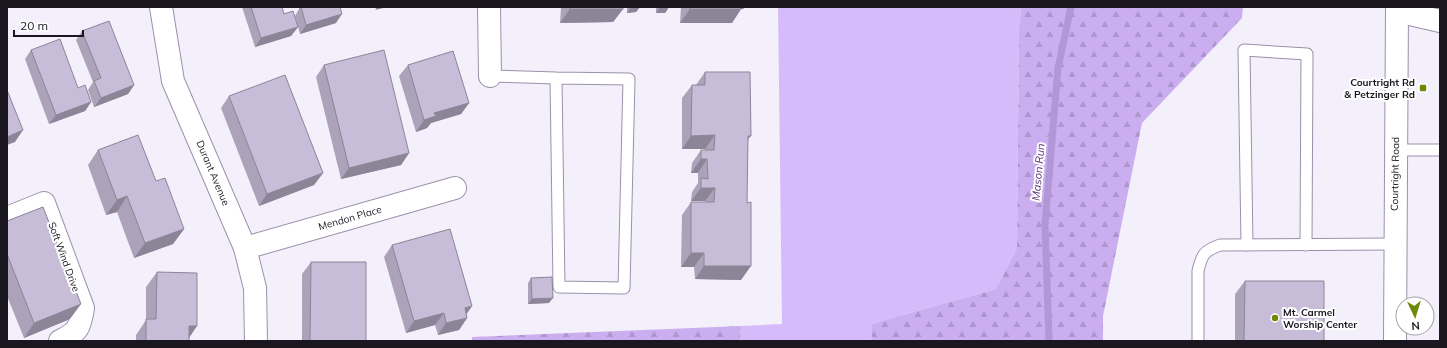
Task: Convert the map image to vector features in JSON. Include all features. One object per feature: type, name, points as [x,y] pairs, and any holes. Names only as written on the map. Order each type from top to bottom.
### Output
[{"type":"street","name":"Durant Avenue","points":[[161,7],[173,81],[245,248],[256,288],[256,341]]},
{"type":"street","points":[[490,7],[490,76]]},
{"type":"street","points":[[1392,8],[1440,21]]},
{"type":"street","name":"Courtright Road","points":[[1392,8],[1395,150],[1395,341]]},
{"type":"street","name":"Mendon Place","points":[[245,248],[455,188]]},
{"type":"street","name":"Soft Wind Drive","points":[[7,218],[44,203],[83,308],[81,323],[72,335],[60,341]]},
{"type":"lane","points":[[1247,245],[1244,50],[1307,54],[1306,245]]},
{"type":"lane","points":[[490,76],[629,79],[624,288],[558,286],[556,78]]},
{"type":"lane","points":[[1395,150],[1440,150]]},
{"type":"lane","points":[[1198,341],[1198,271],[1200,260],[1207,250],[1220,245],[1394,244]]},
{"type":"shaded area","points":[[778,7],[1021,7],[1019,30],[1017,248],[996,289],[871,324],[872,341],[740,341],[741,326],[782,324]]},
{"type":"green space","points":[[1021,7],[1243,7],[1242,18],[1142,123],[1103,316],[1103,341],[872,341],[871,324],[996,289],[1017,248],[1019,30]]},
{"type":"green space","points":[[741,326],[740,341],[472,341],[472,337]]},
{"type":"building","points":[[251,7],[282,7],[284,14],[293,11],[298,27],[261,38]]},
{"type":"building","points":[[301,7],[340,7],[342,14],[306,25]]},
{"type":"building","points":[[570,7],[623,7],[623,9],[570,9]]},
{"type":"building","points":[[690,7],[741,7],[741,9],[690,9]]},
{"type":"building","points":[[109,21],[134,85],[101,98],[94,81],[101,78],[82,31]]},
{"type":"building","points":[[60,39],[78,88],[85,85],[91,102],[56,115],[31,50]]},
{"type":"building","points":[[384,50],[409,153],[349,168],[324,65]]},
{"type":"building","points":[[453,51],[469,103],[434,113],[436,116],[424,120],[408,65]]},
{"type":"building","points":[[705,72],[750,72],[751,136],[748,136],[747,203],[751,202],[751,266],[704,266],[704,253],[691,253],[691,202],[714,202],[715,188],[701,188],[701,178],[708,179],[707,159],[701,159],[701,150],[714,150],[715,135],[691,136],[692,85],[705,85]]},
{"type":"building","points":[[285,75],[323,173],[267,194],[229,96]]},
{"type":"building","points":[[7,90],[23,130],[7,137]]},
{"type":"building","points":[[138,135],[156,181],[165,178],[184,229],[145,243],[127,196],[117,200],[98,150]]},
{"type":"building","points":[[43,207],[81,304],[34,323],[7,254],[7,221]]},
{"type":"building","points":[[450,229],[472,306],[465,308],[467,318],[446,323],[444,313],[414,321],[392,245]]},
{"type":"building","points":[[311,262],[366,262],[366,341],[310,341]]},
{"type":"building","points":[[157,272],[197,273],[197,326],[189,326],[189,341],[146,341],[146,319],[156,319]]},
{"type":"building","points":[[552,277],[553,298],[532,299],[531,278]]},
{"type":"building","name":"Mt. Carmel Worship Center","points":[[1245,281],[1324,281],[1324,341],[1244,341]]},
{"type":"waterway","name":"Mason Run","points":[[1049,341],[1045,225],[1058,68],[1071,7]]},
{"type":"place","name":"Courtright Rd & Petzinger Rd","points":[[1423,88]]},
{"type":"place","name":"Mt. Carmel Worship Center","points":[[1275,318]]}]
